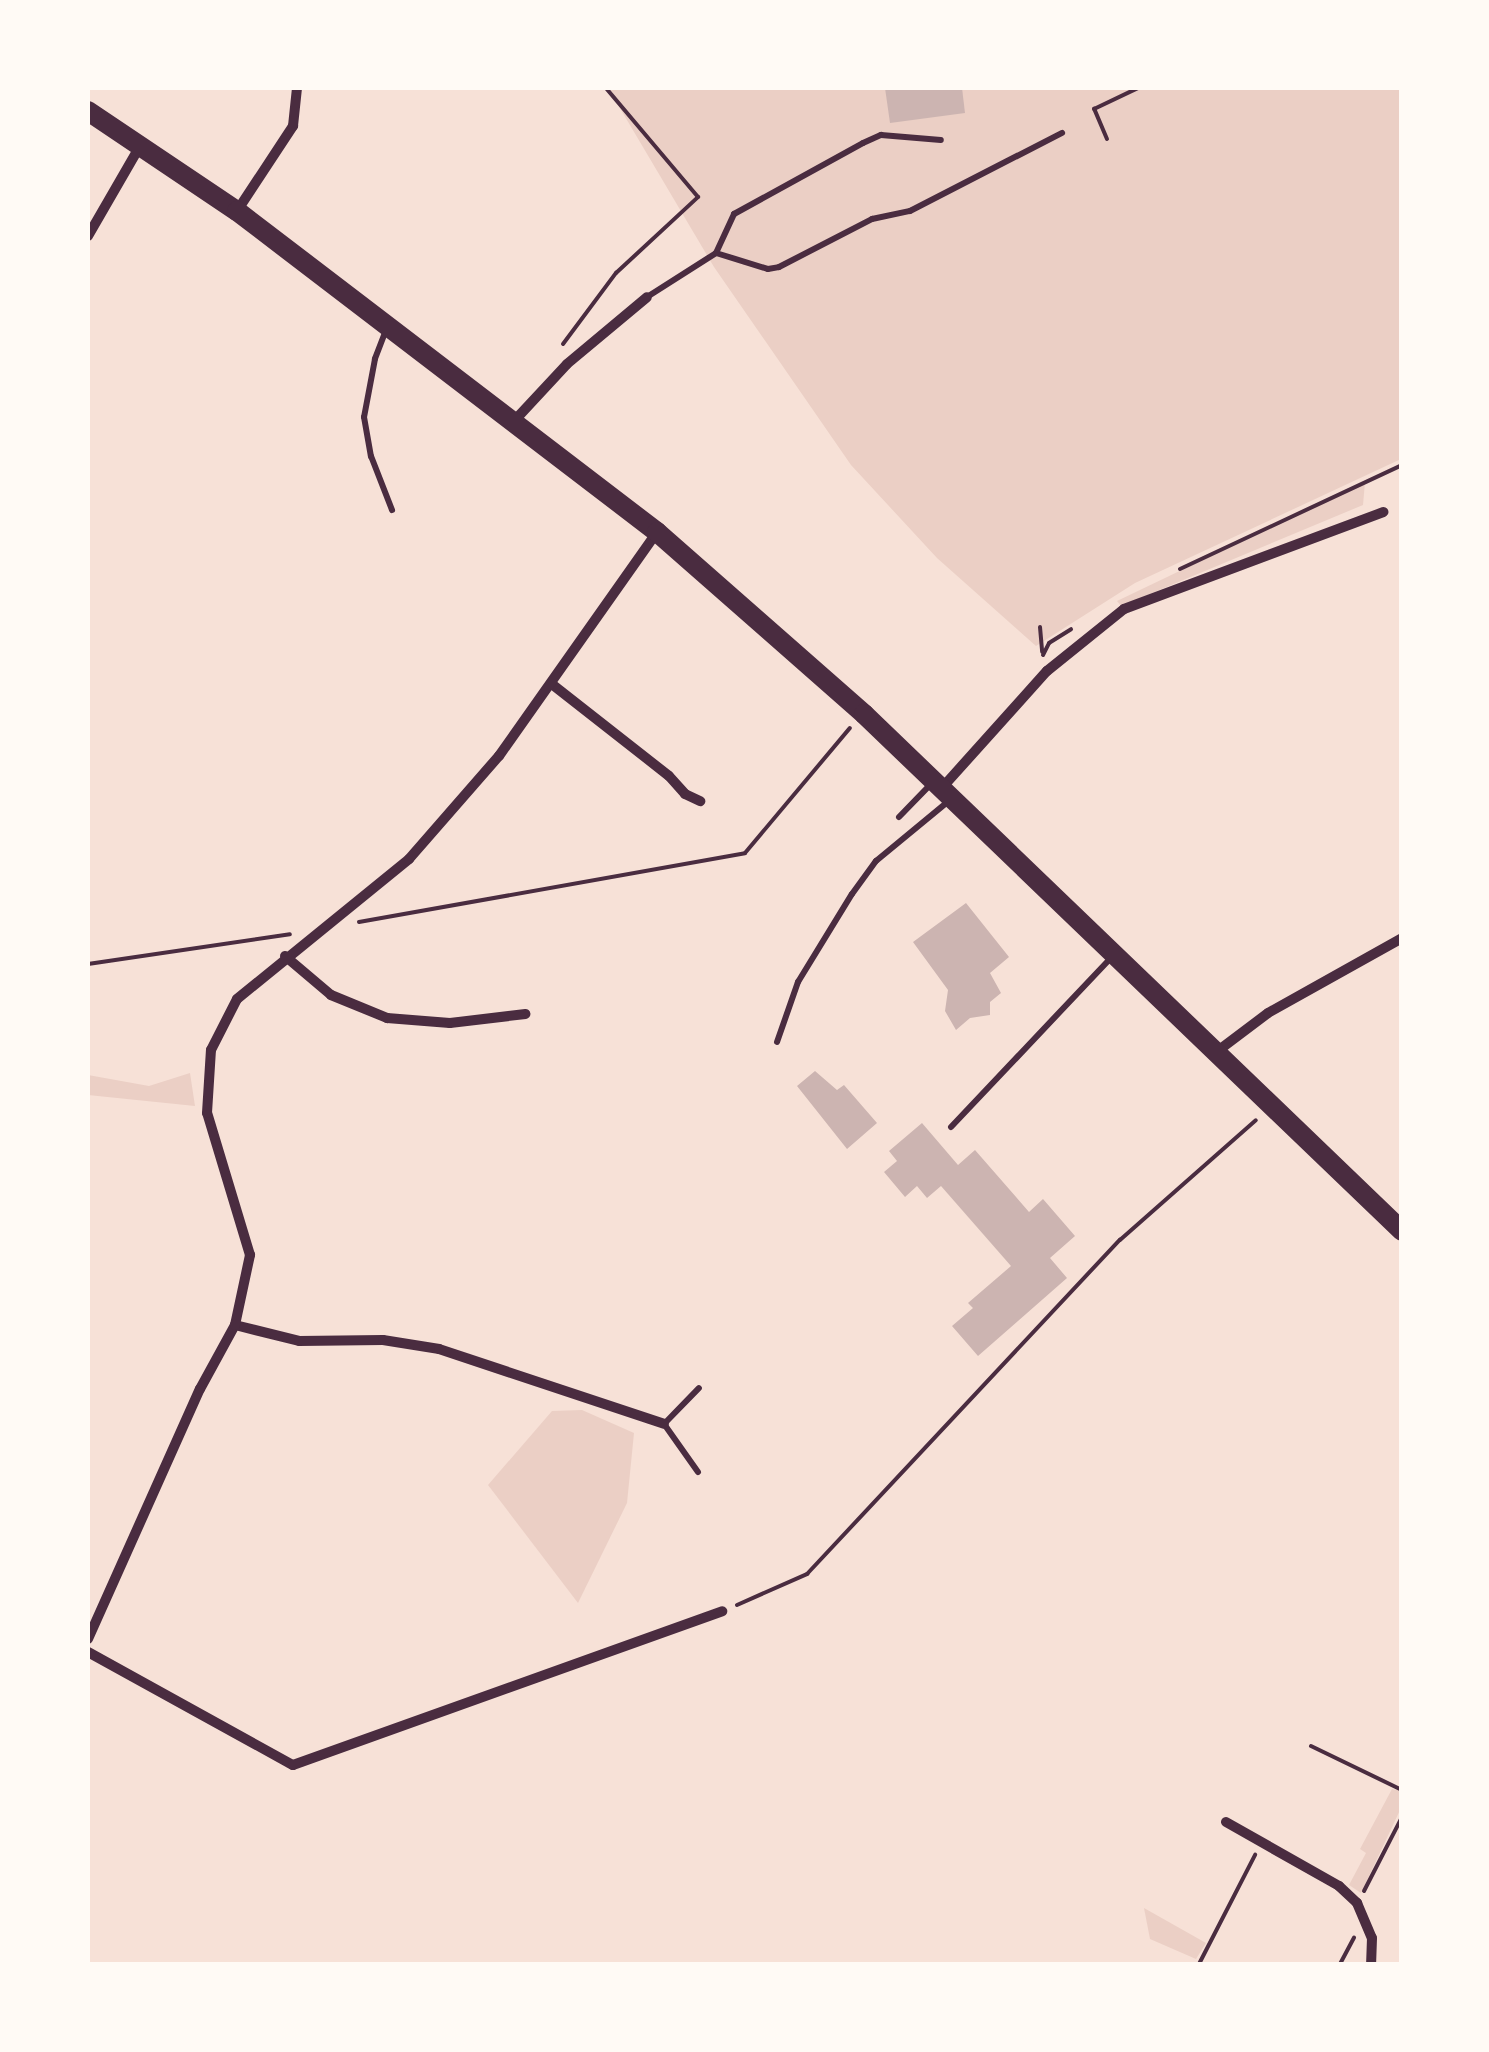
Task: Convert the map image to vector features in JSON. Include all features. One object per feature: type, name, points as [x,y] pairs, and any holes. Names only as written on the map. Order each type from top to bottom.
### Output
[{"type":"main road","points":[[88,111],[237,211],[658,532],[864,714],[1402,1231]]},
{"type":"street","points":[[237,211],[293,126],[297,88]]},
{"type":"street","points":[[88,236],[140,145]]},
{"type":"street","points":[[515,420],[585,347],[647,297]]},
{"type":"street","points":[[941,790],[1047,672],[1124,609],[1383,512]]},
{"type":"street","points":[[88,1639],[193,1406],[235,1325],[250,1255],[207,1113],[211,1050],[238,999],[286,956],[410,859],[500,756],[658,532]]},
{"type":"street","points":[[553,685],[669,776],[685,794],[700,801]]},
{"type":"street","points":[[1214,1053],[1268,1013],[1402,938]]},
{"type":"street","points":[[286,956],[331,995],[388,1018],[450,1023],[525,1014]]},
{"type":"street","points":[[235,1325],[299,1342],[383,1340],[438,1349],[664,1424]]},
{"type":"street","points":[[88,1652],[293,1764],[722,1611]]},
{"type":"street","points":[[1226,1822],[1339,1886],[1365,1917],[1372,1938],[1371,1964]]},
{"type":"lane","points":[[716,252],[768,269],[779,267],[872,218],[910,211],[1062,132]]},
{"type":"lane","points":[[647,297],[716,252],[734,214],[862,143],[881,136],[941,140]]},
{"type":"lane","points":[[388,324],[375,359],[364,418],[371,456],[392,510]]},
{"type":"lane","points":[[899,817],[941,790]]},
{"type":"lane","points":[[777,1042],[798,982],[824,934],[876,861],[941,790]]},
{"type":"lane","points":[[951,1127],[1113,956]]},
{"type":"lane","points":[[698,1472],[664,1424],[699,1388]]},
{"type":"path","points":[[557,353],[616,273],[698,197],[606,88]]},
{"type":"path","points":[[1108,140],[1094,109],[1138,88]]},
{"type":"path","points":[[1040,627],[1042,652]]},
{"type":"path","points":[[88,964],[324,929],[745,853],[864,714]]},
{"type":"path","points":[[722,1611],[807,1574],[1120,1240],[1270,1107]]},
{"type":"path","points":[[1310,1746],[1402,1790]]},
{"type":"path","points":[[1340,1964],[1365,1917],[1364,1892],[1402,1817]]},
{"type":"path","points":[[1199,1964],[1262,1842]]},
{"type":"shaded area","points":[[608,88],[1401,88],[1401,459],[1135,583],[1036,646],[937,558],[851,465],[714,267]]},
{"type":"shaded area","points":[[1365,482],[1363,505],[1121,606],[1117,601]]},
{"type":"shaded area","points":[[190,1073],[195,1106],[88,1095],[88,1075],[149,1086]]},
{"type":"shaded area","points":[[582,1410],[634,1433],[627,1503],[578,1603],[488,1485],[552,1411]]},
{"type":"shaded area","points":[[1392,1789],[1401,1791],[1401,1808],[1361,1893],[1349,1885],[1366,1853],[1360,1849]]},
{"type":"shaded area","points":[[1144,1908],[1206,1943],[1196,1959],[1150,1939]]},
{"type":"building","points":[[885,88],[962,88],[965,113],[890,123]]},
{"type":"building","points":[[966,903],[1009,957],[990,973],[1001,993],[990,1002],[990,1015],[970,1018],[956,1030],[945,1011],[948,990],[913,942]]},
{"type":"building","points":[[815,1071],[837,1090],[844,1085],[877,1123],[847,1149],[797,1086]]},
{"type":"building","points":[[922,1123],[958,1165],[975,1150],[1029,1212],[1043,1199],[1075,1236],[1050,1258],[1067,1278],[978,1356],[952,1326],[973,1308],[968,1303],[1011,1266],[941,1186],[927,1198],[917,1186],[905,1197],[884,1172],[897,1161],[889,1151]]}]
